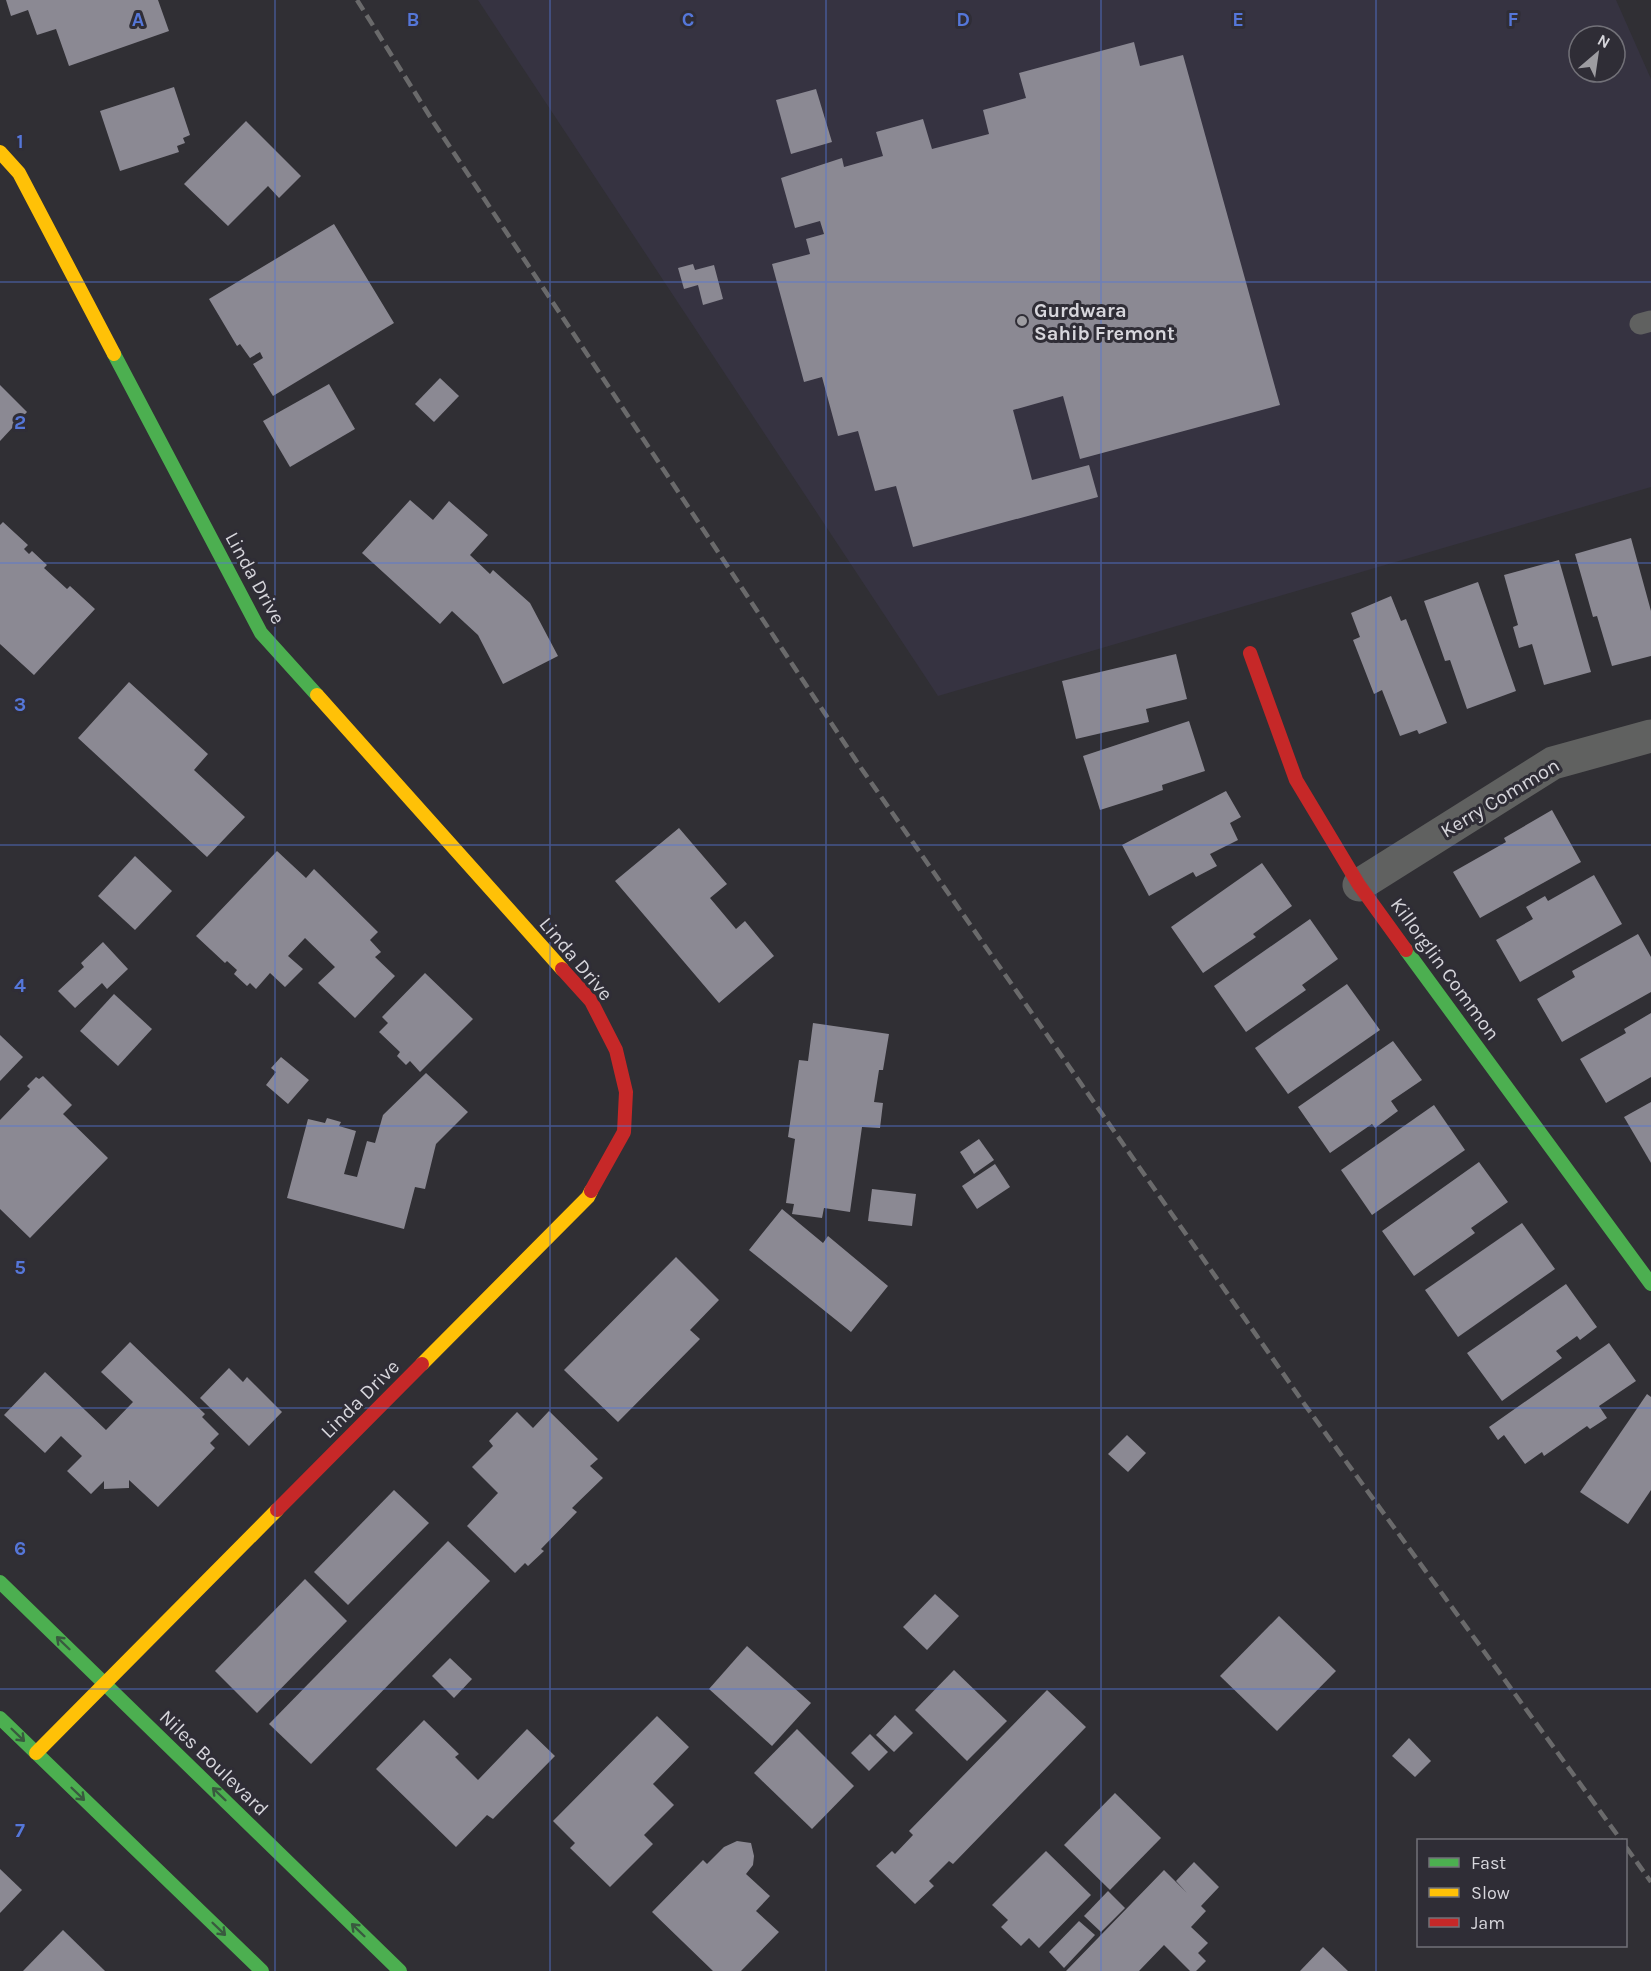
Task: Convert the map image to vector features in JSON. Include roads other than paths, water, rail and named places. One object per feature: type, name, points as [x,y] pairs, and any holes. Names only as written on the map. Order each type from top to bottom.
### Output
[{"type":"street","name":"Linda Drive","points":[[0,152],[19,173],[261,633],[591,1001],[616,1050],[626,1092],[624,1132],[588,1197],[36,1753]]},
{"type":"street","name":"Killorglin Common","points":[[1250,653],[1296,780],[1359,885],[1651,1284]]},
{"type":"street","name":"Kerry Common","points":[[1359,885],[1553,763],[1651,736]]},
{"type":"street","name":"Niles Boulevard","points":[[0,1582],[400,1971]]},
{"type":"street","points":[[0,1718],[262,1971]]},
{"type":"railway","points":[[357,0],[434,123],[861,768],[1305,1405],[1620,1839]]},
{"type":"railway","points":[[1627,1848],[1651,1882]]},
{"type":"place","name":"Gurdwara Sahib Fremont","points":[[1022,321]]}]
